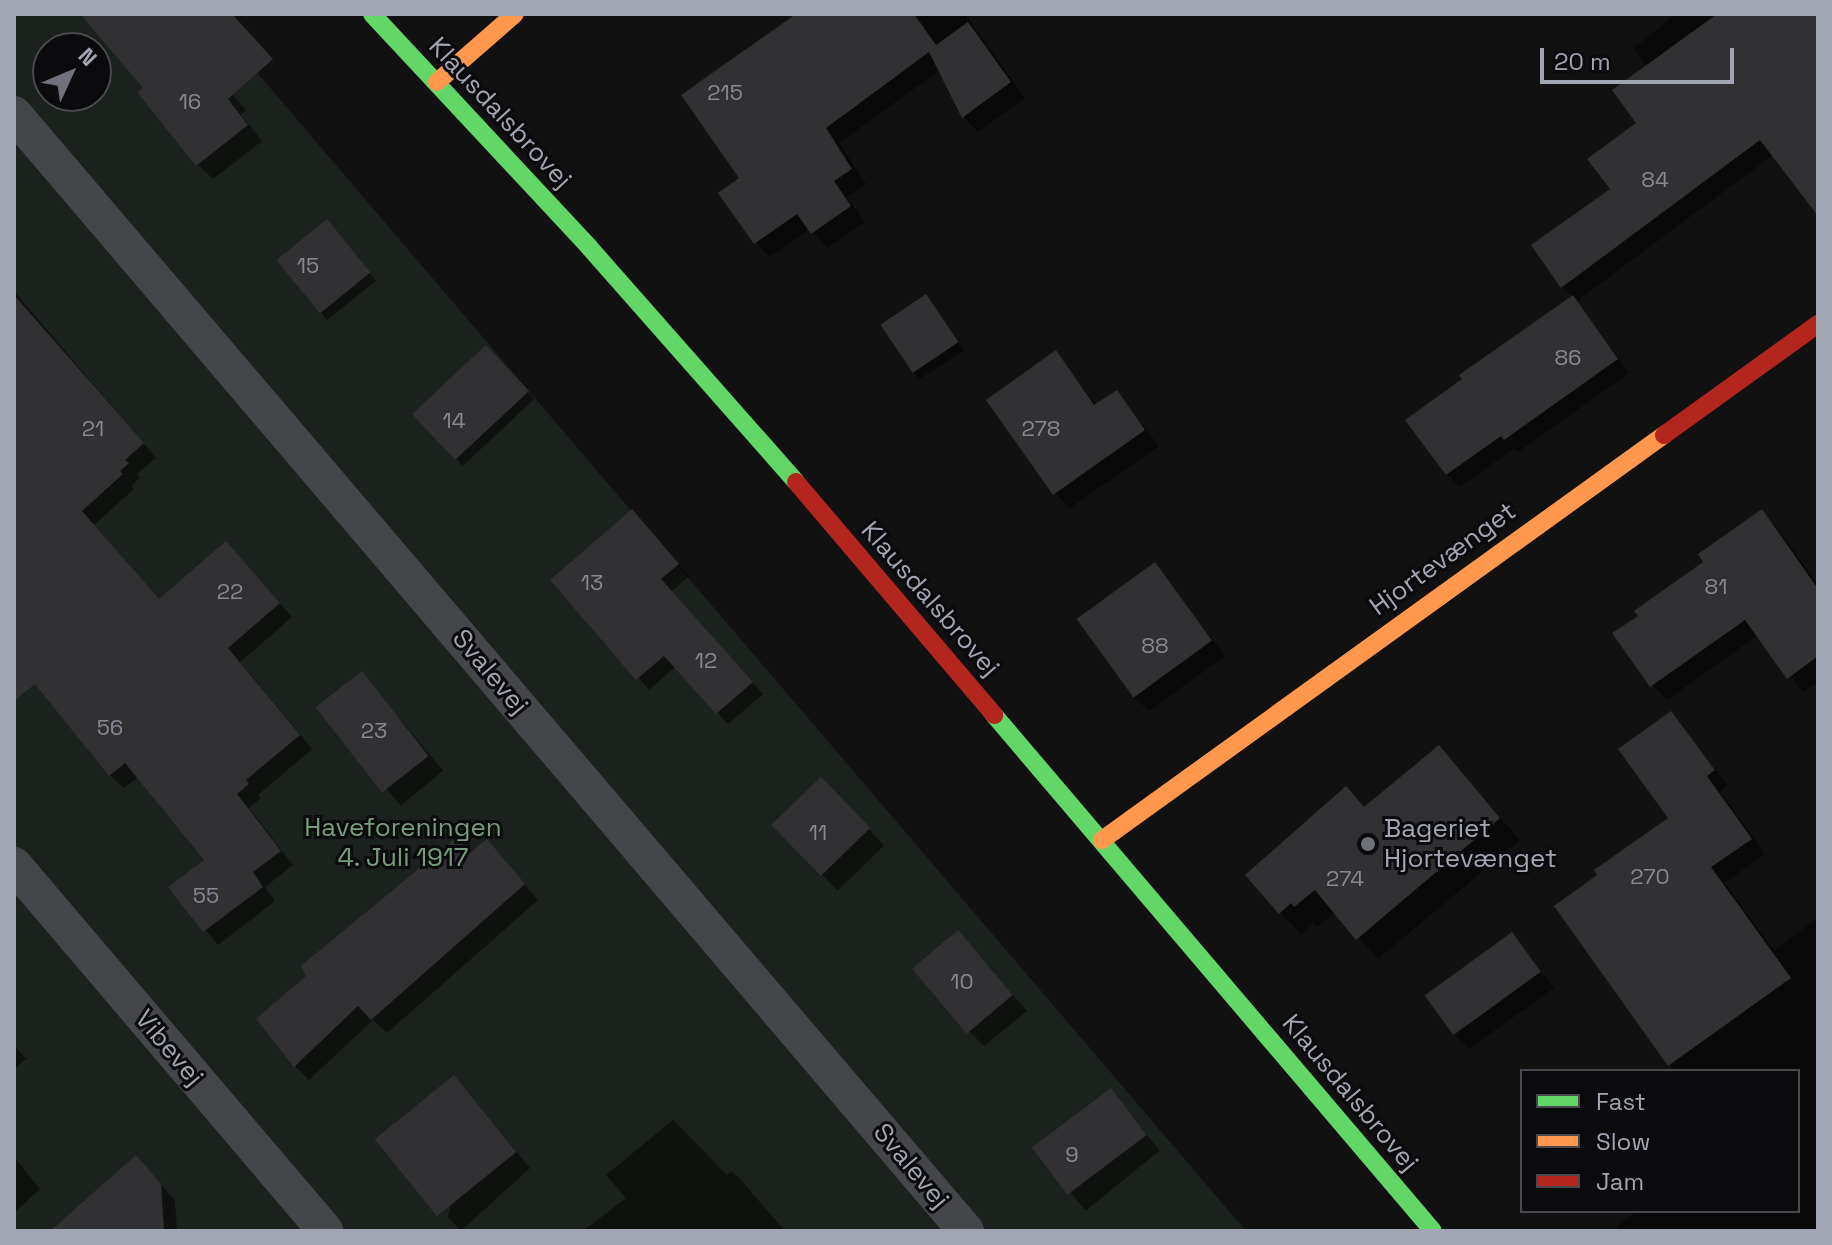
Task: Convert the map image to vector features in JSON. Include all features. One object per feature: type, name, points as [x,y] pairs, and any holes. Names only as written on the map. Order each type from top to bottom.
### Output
[{"type":"street","name":"Klausdalsbrovej","points":[[372,14],[704,377],[1433,1231]]},
{"type":"street","points":[[437,82],[515,14]]},
{"type":"street","name":"Hjortevænget","points":[[1102,840],[1818,324]]},
{"type":"lane","name":"Svalevej","points":[[14,114],[966,1231]]},
{"type":"lane","name":"Vibevej","points":[[14,865],[325,1231]]},
{"type":"green space","name":"Haveforeningen 4. Juli 1917","points":[[14,14],[207,14],[1246,1231],[14,1231]]},
{"type":"building","points":[[80,14],[232,14],[273,59],[228,99],[248,125],[196,166],[137,92],[143,88],[112,52],[112,32],[95,32]]},
{"type":"building","points":[[796,14],[914,14],[936,45],[968,22],[1011,82],[962,118],[929,52],[826,128],[852,169],[834,181],[851,206],[811,234],[797,214],[754,244],[718,193],[739,178],[681,95]]},
{"type":"building","points":[[1717,14],[1818,14],[1818,216],[1760,140],[1561,288],[1531,245],[1610,189],[1587,159],[1636,123],[1612,90]]},
{"type":"building","points":[[327,219],[370,273],[320,314],[276,260]]},
{"type":"building","points":[[926,294],[958,342],[913,373],[880,325]]},
{"type":"building","points":[[14,295],[144,443],[125,460],[129,463],[120,471],[123,474],[82,511],[159,599],[226,541],[280,603],[228,648],[300,735],[246,780],[249,784],[237,794],[281,851],[253,872],[263,887],[203,932],[168,887],[204,860],[125,763],[109,776],[35,684],[14,701]]},
{"type":"building","points":[[1573,295],[1618,359],[1504,440],[1501,436],[1446,475],[1405,420],[1462,379],[1459,375]]},
{"type":"building","points":[[486,345],[529,391],[455,460],[412,414]]},
{"type":"building","points":[[1056,350],[1094,405],[1117,390],[1145,430],[1053,495],[986,400]]},
{"type":"building","points":[[632,509],[679,564],[661,579],[753,682],[716,714],[664,656],[636,680],[550,580]]},
{"type":"building","points":[[1762,509],[1818,589],[1818,656],[1787,679],[1745,620],[1650,687],[1612,633],[1638,616],[1634,611],[1703,562],[1698,554]]},
{"type":"building","points":[[1155,562],[1212,640],[1134,697],[1077,619]]},
{"type":"building","points":[[362,671],[428,756],[382,792],[316,707]]},
{"type":"building","points":[[1671,711],[1715,770],[1707,776],[1752,839],[1711,867],[1791,978],[1668,1066],[1554,906],[1597,875],[1594,870],[1668,818],[1618,749]]},
{"type":"building","points":[[1439,745],[1500,818],[1356,940],[1315,890],[1294,907],[1291,903],[1279,914],[1245,875],[1346,786],[1364,807]]},
{"type":"building","points":[[821,777],[870,828],[821,876],[771,825]]},
{"type":"building","points":[[457,837],[470,853],[487,839],[525,884],[371,1020],[358,1006],[294,1067],[256,1019],[306,976],[301,966]]},
{"type":"building","points":[[958,930],[1013,995],[967,1034],[912,969]]},
{"type":"building","points":[[1512,932],[1541,972],[1453,1035],[1425,995]]},
{"type":"building","points":[[454,1075],[516,1152],[437,1216],[375,1139]]},
{"type":"building","points":[[1111,1088],[1147,1135],[1067,1195],[1032,1148]]},
{"type":"building","points":[[136,1155],[161,1184],[164,1231],[50,1231]]},
{"type":"traffic: fast","points":[[372,14],[589,247],[796,482]]},
{"type":"traffic: fast","points":[[994,715],[1433,1231]]},
{"type":"traffic: slow","points":[[437,82],[515,14]]},
{"type":"traffic: slow","points":[[1102,840],[1664,435]]},
{"type":"traffic: jam","points":[[1664,435],[1818,324]]},
{"type":"traffic: jam","points":[[796,482],[994,715]]},
{"type":"place","name":"Bageriet Hjortevænget","points":[[1368,844]]}]
